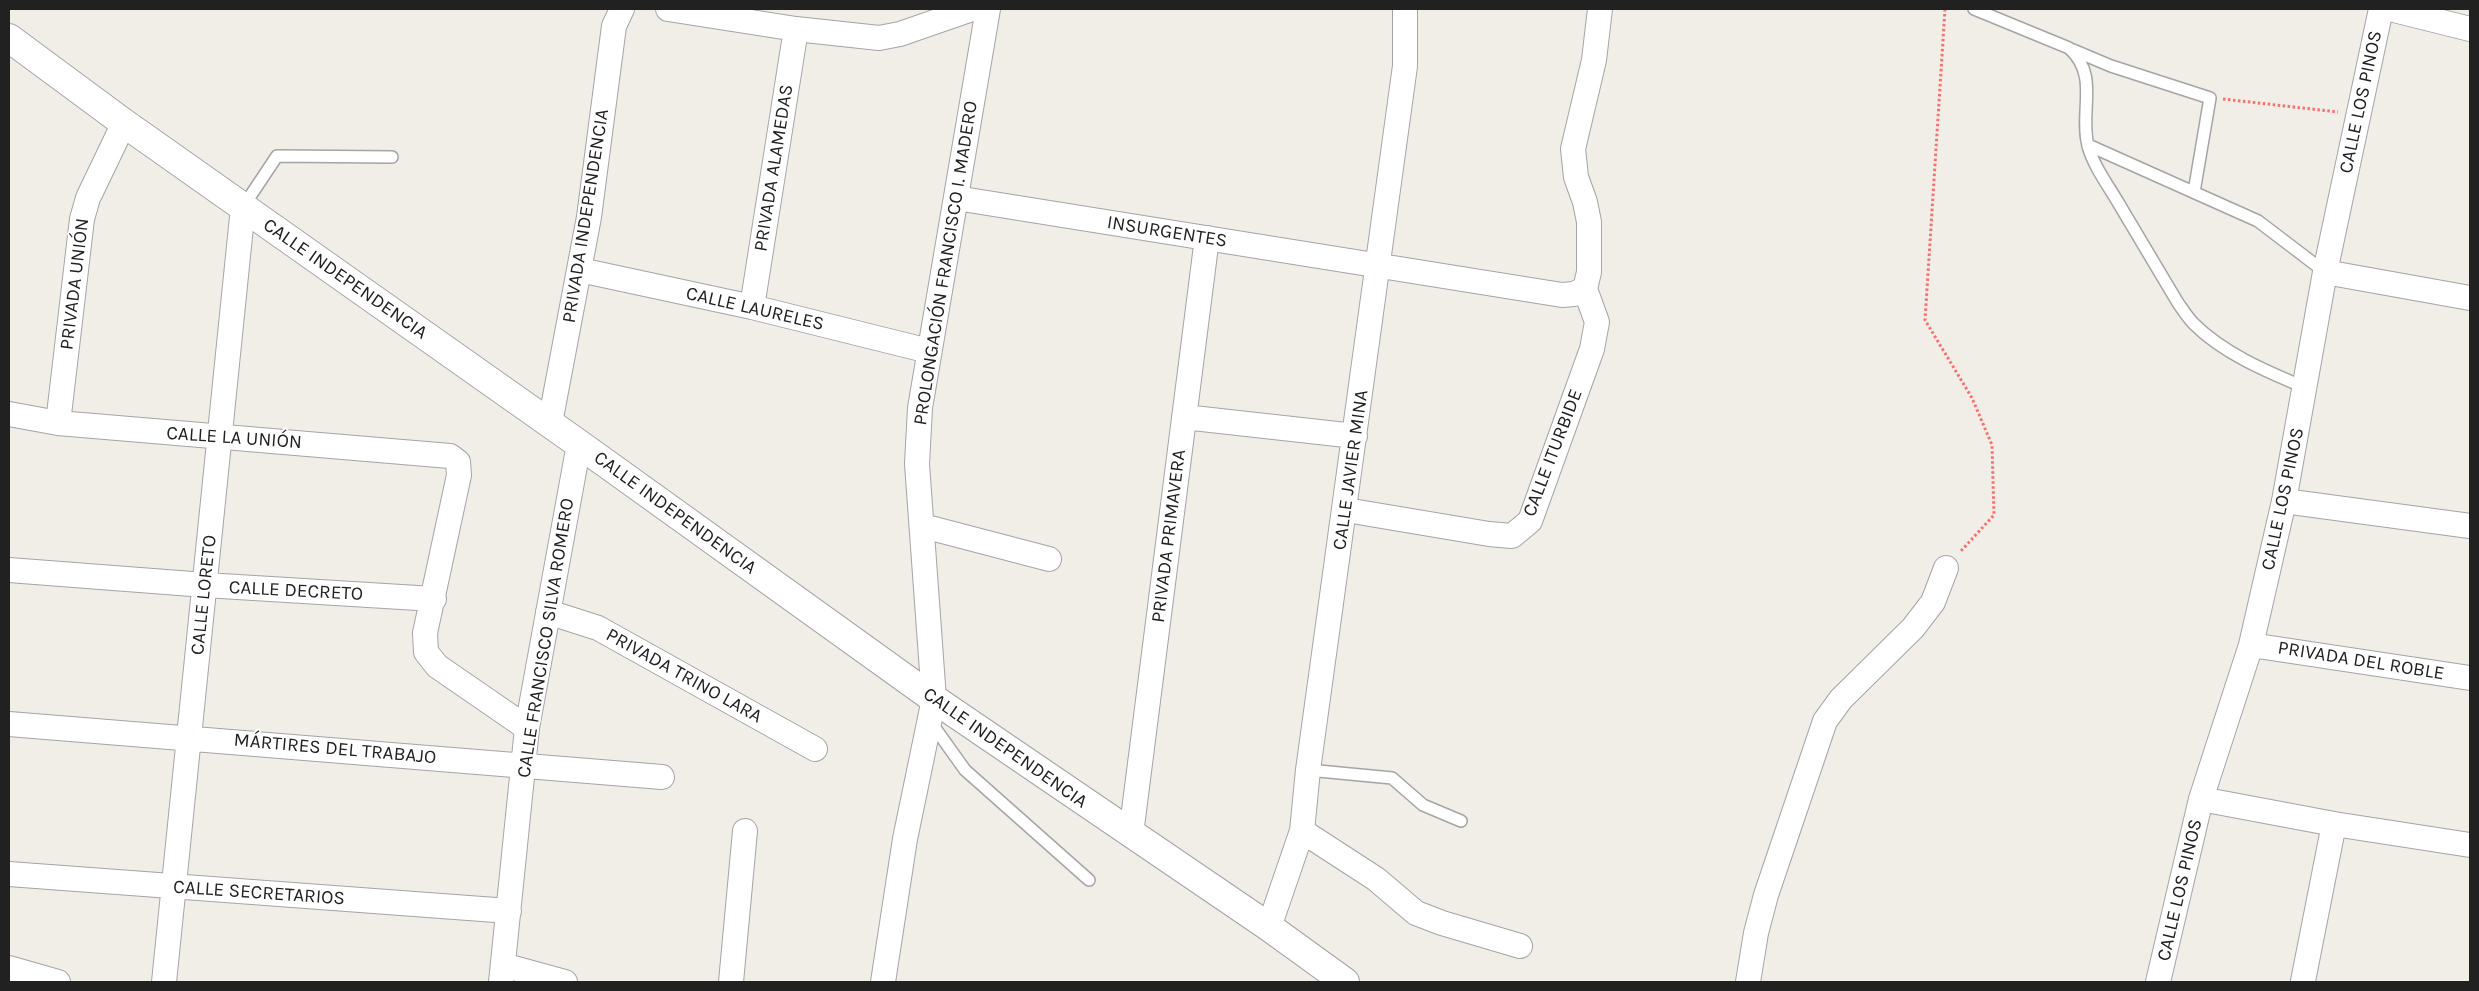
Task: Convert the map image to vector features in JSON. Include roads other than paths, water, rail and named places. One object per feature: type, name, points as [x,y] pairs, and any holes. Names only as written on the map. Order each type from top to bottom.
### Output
[{"type":"street","name":"PRIVADA INDEPENDENCIA","points":[[550,423],[580,270],[614,26],[622,9]]},
{"type":"street","points":[[668,9],[796,29],[879,38],[900,34],[972,9]]},
{"type":"street","name":"PROLONGACIÓN FRANCISCO I. MADERO","points":[[883,982],[904,839],[931,709],[923,526],[917,464],[920,408],[988,9]]},
{"type":"street","name":"CALLE JAVIER MINA","points":[[1269,927],[1302,831],[1308,770],[1346,510],[1405,66],[1405,9]]},
{"type":"street","points":[[1585,289],[1589,272],[1589,222],[1585,202],[1576,177],[1573,149],[1594,60],[1600,9]]},
{"type":"street","name":"CALLE LOS PINOS","points":[[2158,982],[2201,798],[2251,645],[2284,501],[2306,388],[2325,272],[2380,9]]},
{"type":"street","points":[[2390,9],[2470,30]]},
{"type":"street","name":"PRIVADA ALAMEDAS","points":[[752,307],[796,29]]},
{"type":"street","name":"CALLE INDEPENDENCIA","points":[[9,42],[550,423],[931,709],[1131,834],[1269,927],[1345,982]]},
{"type":"street","name":"PRIVADA UNIÓN","points":[[58,423],[82,219],[88,198],[124,123]]},
{"type":"street","name":"INSURGENTES","points":[[956,198],[1562,295],[1574,294],[1585,289]]},
{"type":"street","name":"CALLE LORETO","points":[[164,982],[243,207]]},
{"type":"street","name":"PRIVADA PRIMAVERA","points":[[1131,834],[1208,238]]},
{"type":"street","name":"CALLE LAURELES","points":[[580,270],[752,307],[929,351]]},
{"type":"street","points":[[2325,272],[2470,298]]},
{"type":"street","name":"CALLE ITURBIDE","points":[[1346,510],[1512,536],[1530,521],[1592,348],[1598,322],[1585,289]]},
{"type":"street","name":"CALLE LA UNIÓN","points":[[9,414],[58,423],[441,453],[450,456],[458,462],[459,475],[434,598]]},
{"type":"street","points":[[1184,417],[1356,436]]},
{"type":"street","name":"CALLE FRANCISCO SILVA ROMERO","points":[[502,974],[527,728],[579,444]]},
{"type":"street","points":[[2284,501],[2470,526]]},
{"type":"street","points":[[923,526],[1049,559]]},
{"type":"street","points":[[1748,982],[1756,933],[1766,895],[1825,721],[1841,699],[1913,628],[1933,602],[1946,568]]},
{"type":"street","name":"CALLE DECRETO","points":[[9,570],[205,585],[434,598]]},
{"type":"street","points":[[434,598],[425,633],[426,652],[438,666],[527,728]]},
{"type":"street","name":"PRIVADA TRINO LARA","points":[[548,612],[598,628],[815,749]]},
{"type":"street","name":"PRIVADA DEL ROBLE","points":[[2251,645],[2470,678]]},
{"type":"street","name":"MÁRTIRES DEL TRABAJO","points":[[9,724],[189,737],[662,777]]},
{"type":"street","points":[[2201,798],[2334,824],[2470,845]]},
{"type":"street","points":[[2303,981],[2334,824]]},
{"type":"street","points":[[731,982],[746,831]]},
{"type":"street","points":[[1302,831],[1376,879],[1416,913],[1442,923],[1520,946]]},
{"type":"street","name":"CALLE SECRETARIOS","points":[[9,874],[509,911]]},
{"type":"street","points":[[9,968],[58,982]]},
{"type":"street","points":[[502,974],[565,982]]},
{"type":"lane","points":[[1974,9],[2111,66],[2210,98],[2194,192]]},
{"type":"lane","points":[[2069,48],[2078,56],[2084,66],[2087,85],[2085,124],[2088,145],[2094,161],[2178,302],[2194,324],[2223,346],[2269,372],[2306,388]]},
{"type":"lane","points":[[2088,145],[2258,221],[2325,272]]},
{"type":"lane","points":[[243,207],[277,156],[392,157]]},
{"type":"lane","points":[[931,709],[965,770],[1089,880]]},
{"type":"lane","points":[[1308,770],[1392,778],[1423,805],[1461,821]]}]
